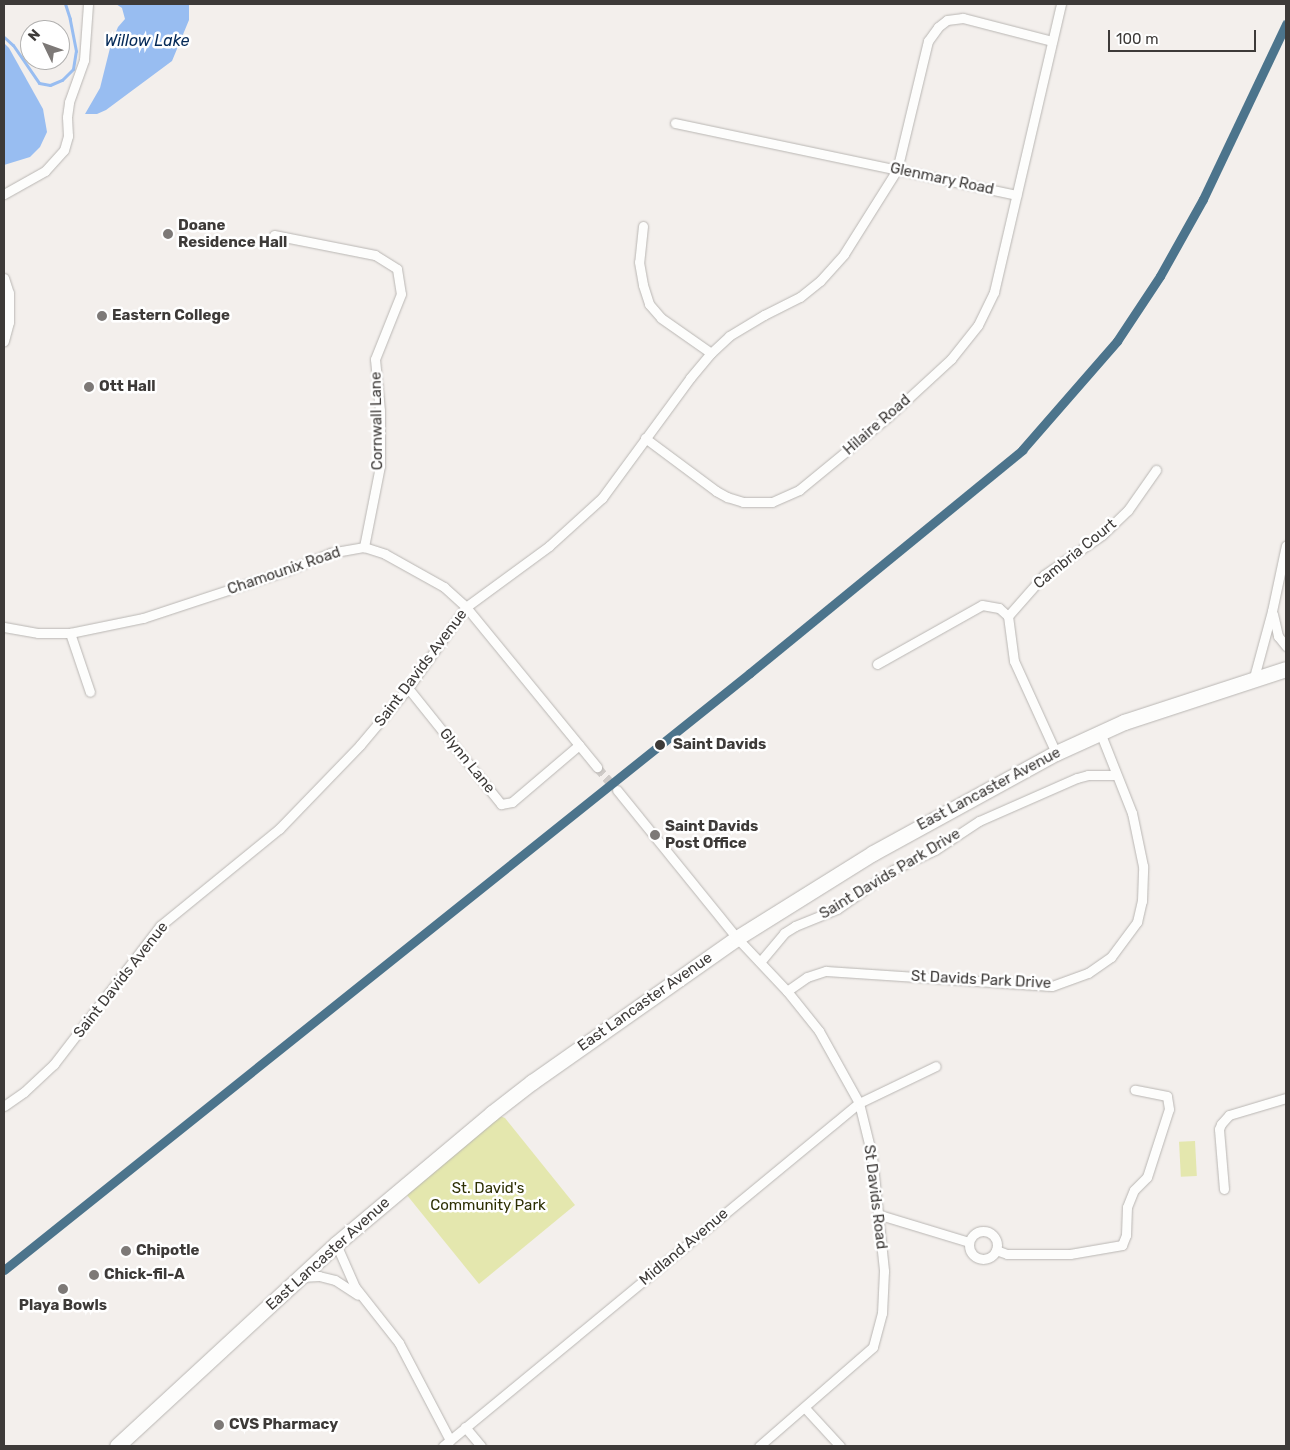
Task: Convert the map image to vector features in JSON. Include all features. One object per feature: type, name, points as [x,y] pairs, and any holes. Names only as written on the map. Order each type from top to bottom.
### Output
[{"type":"highway","name":"East Lancaster Avenue","points":[[117,1446],[336,1244],[529,1084],[736,938],[880,849],[1056,753],[1100,732],[1169,706],[1286,669]]},
{"type":"highway","name":"East Lancaster Avenue","points":[[1253,681],[1286,677]]},
{"type":"street","points":[[4,194],[45,171],[64,150],[68,136],[67,117],[69,102],[85,54],[88,4]]},
{"type":"street","points":[[1016,195],[1061,4]]},
{"type":"street","name":"Saint Davids Avenue","points":[[4,1106],[24,1092],[54,1064],[160,926],[279,829],[360,745],[408,688],[466,607],[548,546],[602,498],[690,378],[711,353],[729,336],[764,314],[800,297],[820,281],[844,254],[897,170],[928,41],[938,27],[946,20],[962,18],[1052,41]]},
{"type":"street","name":"Glenmary Road","points":[[675,123],[1016,195]]},
{"type":"street","name":"Hilaire Road","points":[[645,438],[716,491],[727,497],[743,502],[772,502],[799,490],[888,417],[944,365],[978,325],[994,292],[1016,195]]},
{"type":"street","points":[[643,226],[639,262],[649,304],[661,318],[711,353]]},
{"type":"street","name":"Cornwall Lane","points":[[274,235],[375,256],[397,269],[401,294],[375,359],[380,411],[380,466],[364,547]]},
{"type":"street","points":[[4,278],[9,293],[9,322],[4,341]]},
{"type":"street","name":"Cambria Court","points":[[1008,616],[1044,575],[1102,534],[1128,510],[1156,470]]},
{"type":"street","points":[[1253,681],[1272,611],[1286,545]]},
{"type":"street","name":"Chamounix Road","points":[[4,627],[38,633],[70,633],[144,618],[286,571],[330,553],[364,547],[385,554],[444,587],[466,607],[597,767]]},
{"type":"street","points":[[877,664],[982,605],[999,608],[1008,616],[1014,661],[1056,753]]},
{"type":"street","points":[[1272,611],[1276,630],[1286,646]]},
{"type":"street","points":[[70,633],[90,692]]},
{"type":"street","name":"Glynn Lane","points":[[408,688],[501,804],[512,802],[579,745]]},
{"type":"street","name":"St Davids Park Drive","points":[[787,991],[807,977],[826,971],[1052,986],[1088,973],[1102,965],[1130,934],[1137,922],[1142,901],[1143,866],[1132,813],[1115,775],[1100,732]]},
{"type":"street","name":"Saint Davids Park Drive","points":[[760,962],[784,933],[795,926],[837,909],[893,870],[935,850],[979,822],[1077,778],[1088,775],[1115,775]]},
{"type":"street","points":[[616,790],[736,938]]},
{"type":"street","name":"St Davids Road","points":[[736,938],[787,991],[819,1031],[859,1102],[872,1156],[880,1216],[884,1271],[882,1313],[873,1347],[759,1446]]},
{"type":"street","name":"Midland Avenue","points":[[442,1446],[859,1102],[936,1066]]},
{"type":"street","points":[[996,1250],[1008,1254],[1070,1254],[1122,1245],[1126,1235],[1128,1207],[1134,1190],[1148,1177],[1169,1109],[1167,1096],[1135,1090]]},
{"type":"street","points":[[1224,1190],[1219,1129],[1221,1124],[1229,1115],[1286,1098]]},
{"type":"street","points":[[880,1216],[969,1242]]},
{"type":"street","points":[[986,1232],[995,1239],[996,1250],[989,1257],[980,1258],[971,1253],[969,1242],[974,1234],[986,1232]]},
{"type":"street","points":[[336,1244],[347,1272],[366,1303],[399,1343],[450,1440]]},
{"type":"street","points":[[301,1277],[319,1276],[344,1284],[366,1303]]},
{"type":"street","points":[[805,1408],[840,1446]]},
{"type":"street","points":[[465,1427],[481,1446]]},
{"type":"green space","name":"St. David's Community Park","points":[[492,1113],[505,1118],[575,1205],[479,1284],[402,1189]]},
{"type":"green space","points":[[1195,1141],[1197,1176],[1181,1177],[1179,1142]]},
{"type":"water","name":"Willow Lake","points":[[116,4],[189,4],[189,20],[172,61],[106,110],[97,114],[85,114],[100,88],[111,44],[118,27],[125,19],[122,8]]},
{"type":"water","points":[[4,43],[9,48],[43,109],[47,132],[40,147],[30,157],[4,165]]},
{"type":"waterway","points":[[4,37],[13,45],[39,83],[50,85],[62,80],[73,69],[76,51],[65,4]]},
{"type":"tunnel","points":[[597,767],[617,790]]},
{"type":"transit line","points":[[4,1270],[750,673],[1022,450],[1117,341],[1160,276],[1203,199],[1286,24]]},
{"type":"place","name":"Doane Residence Hall","points":[[168,234]]},
{"type":"place","name":"Eastern College","points":[[102,316]]},
{"type":"place","name":"Ott Hall","points":[[89,387]]},
{"type":"place","name":"Saint Davids","points":[[660,745]]},
{"type":"place","name":"Saint Davids Post Office","points":[[655,835]]},
{"type":"place","name":"Chipotle","points":[[126,1251]]},
{"type":"place","name":"Chick-fil-A","points":[[94,1275]]},
{"type":"place","name":"Playa Bowls","points":[[63,1289]]},
{"type":"place","name":"CVS Pharmacy","points":[[219,1425]]}]
